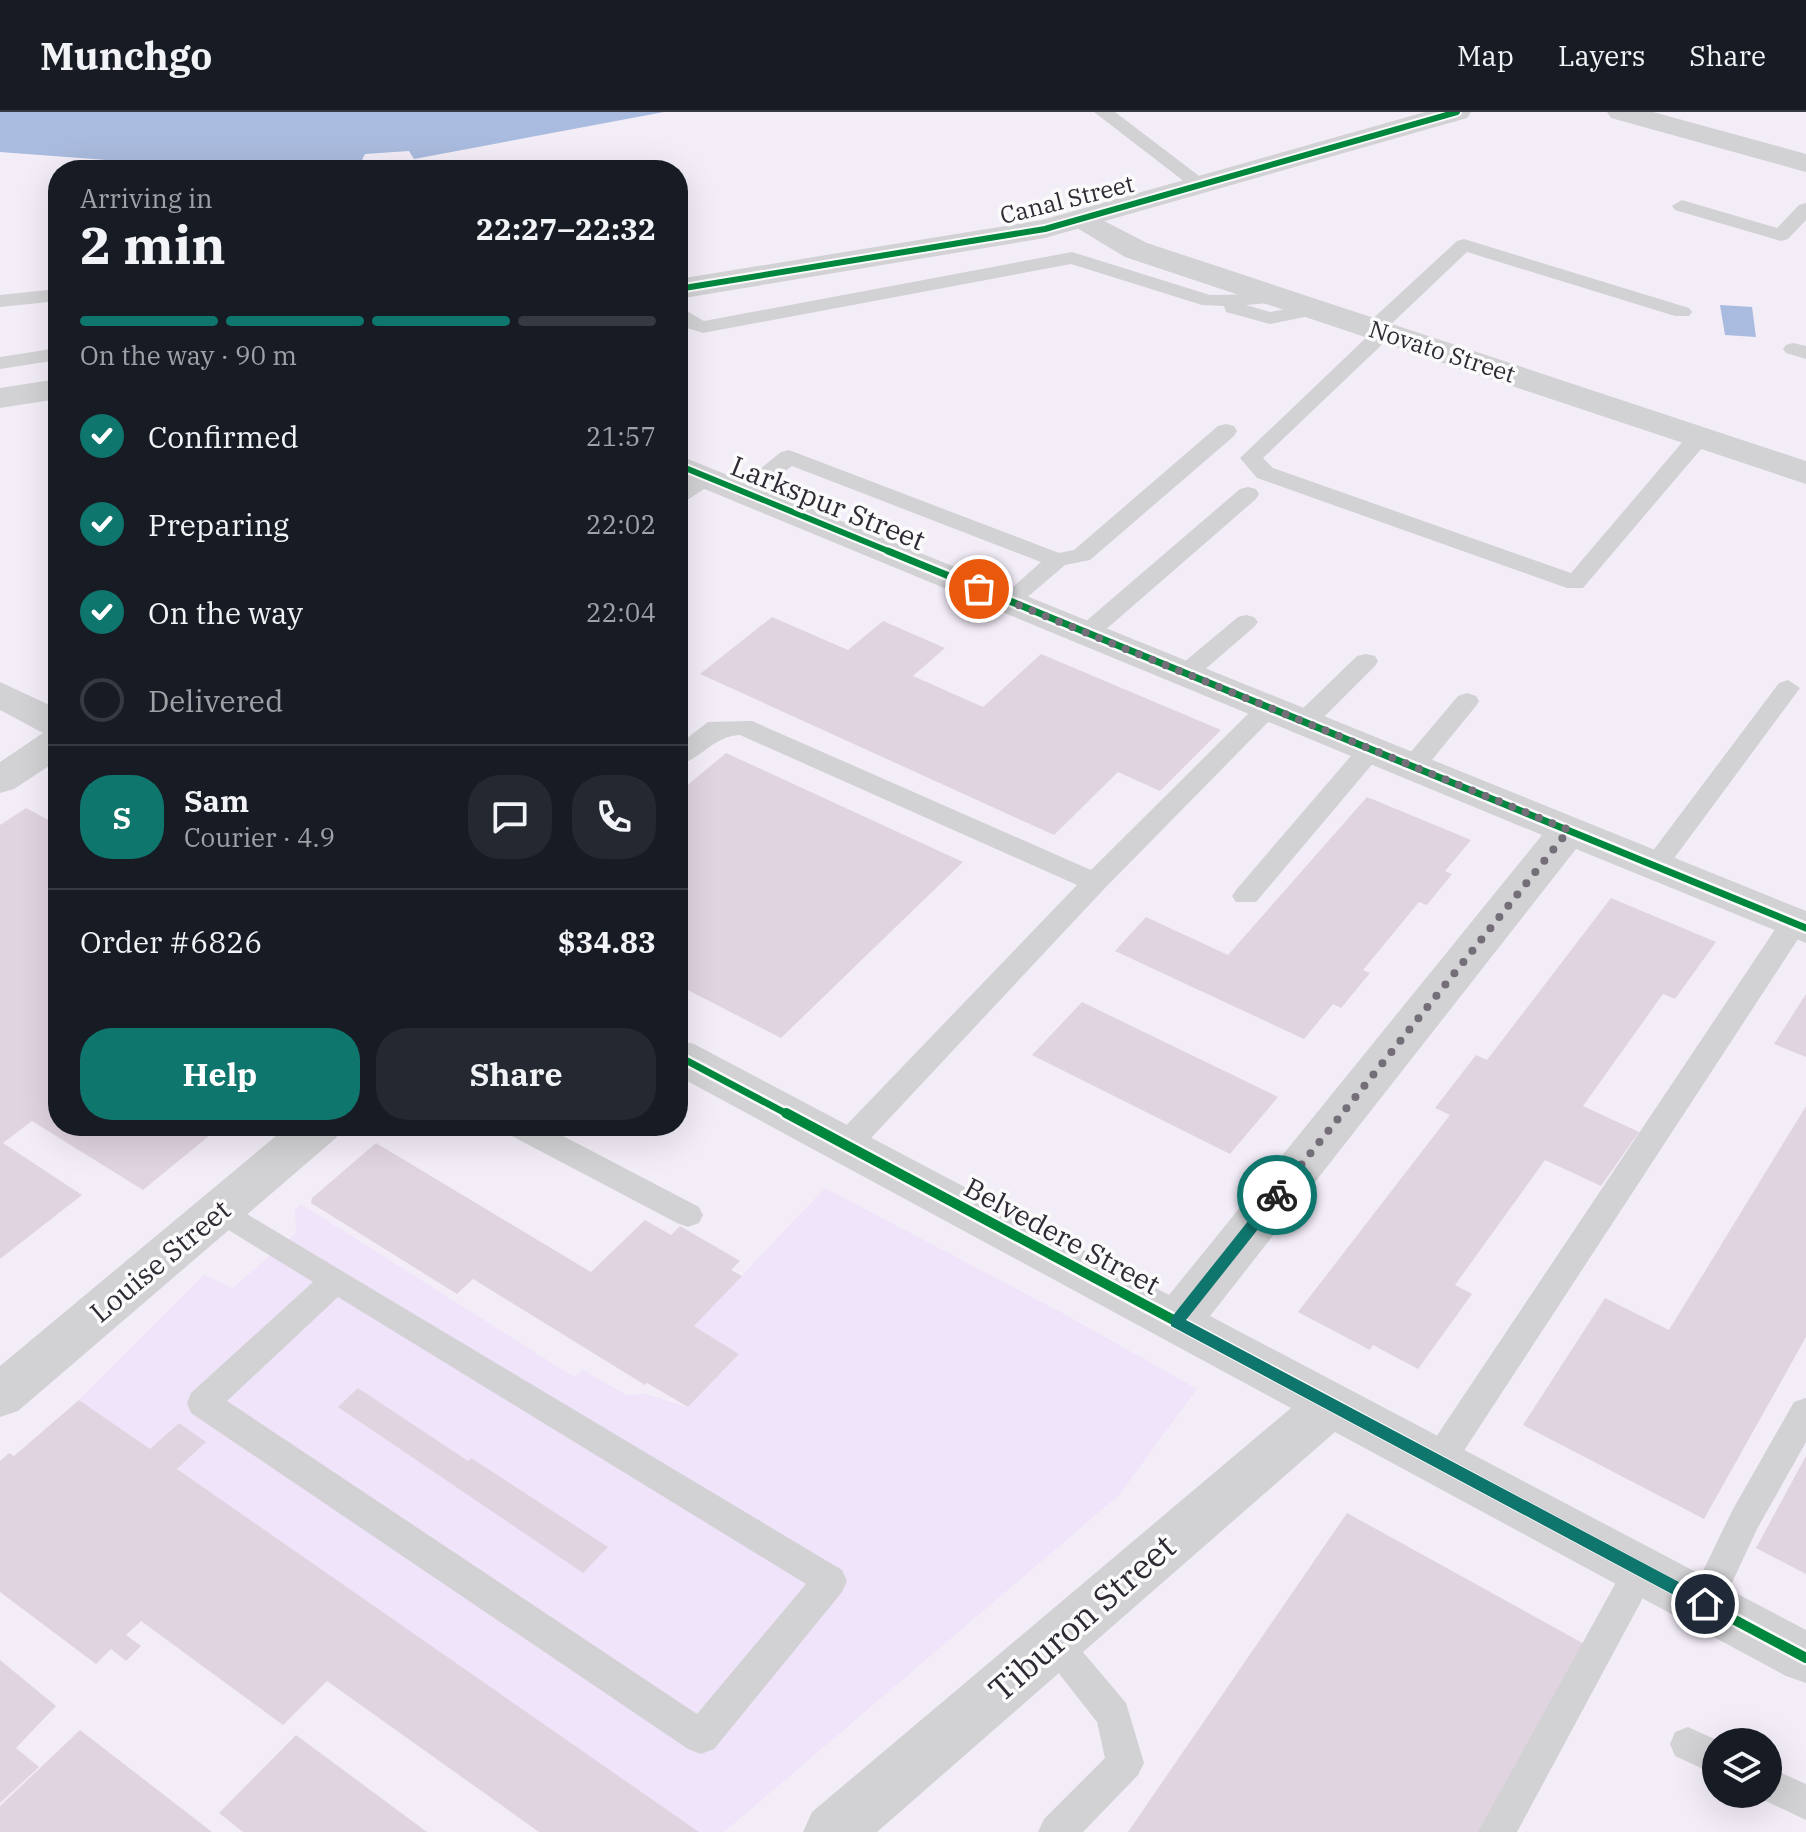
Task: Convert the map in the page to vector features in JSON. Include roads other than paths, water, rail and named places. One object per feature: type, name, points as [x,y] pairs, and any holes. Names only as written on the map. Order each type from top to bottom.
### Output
[{"type":"street","name":"Canal Street","points":[[688,287],[1006,236],[1083,219],[1457,112]]},
{"type":"street","points":[[1621,112],[1806,163]]},
{"type":"street","name":"Novato Street","points":[[1083,219],[1125,246],[1272,298],[1378,330],[1806,473]]},
{"type":"street","points":[[0,398],[48,391]]},
{"type":"street","name":"Larkspur Street","points":[[688,480],[743,492],[1800,925]]},
{"type":"street","points":[[0,694],[48,720]]},
{"type":"street","points":[[0,780],[48,749]]},
{"type":"street","points":[[1176,1322],[1569,830]]},
{"type":"street","name":"Belvedere Street","points":[[688,1061],[1806,1658]]},
{"type":"street","name":"Louise Street","points":[[0,1396],[307,1136]]},
{"type":"street","name":"Tiburon Street","points":[[833,1832],[1331,1404]]},
{"type":"lane","points":[[1103,112],[1201,185]]},
{"type":"lane","points":[[1682,206],[1781,235],[1806,209]]},
{"type":"lane","points":[[1682,312],[1464,245],[1251,458],[1265,473],[1575,583],[1699,437]]},
{"type":"lane","points":[[688,337],[703,327],[1072,258],[1270,318],[1313,310]]},
{"type":"lane","points":[[0,301],[48,296]]},
{"type":"lane","points":[[1209,301],[1272,298]]},
{"type":"lane","points":[[688,322],[703,327]]},
{"type":"lane","points":[[0,363],[48,356]]},
{"type":"lane","points":[[1009,601],[1057,560],[1082,555],[1226,431]]},
{"type":"lane","points":[[743,492],[789,457],[1057,560]]},
{"type":"lane","points":[[1087,633],[1248,494]]},
{"type":"lane","points":[[1186,673],[1246,622]]},
{"type":"lane","points":[[1304,722],[1366,661]]},
{"type":"lane","points":[[1655,866],[1788,688]]},
{"type":"lane","points":[[1413,766],[1467,701]]},
{"type":"lane","points":[[846,1145],[1095,882],[1269,707]]},
{"type":"lane","points":[[688,750],[717,728],[743,727],[1095,882]]},
{"type":"lane","points":[[1246,896],[1371,749]]},
{"type":"lane","points":[[1438,1462],[1800,925]]},
{"type":"lane","points":[[538,1136],[688,1215]]},
{"type":"lane","points":[[220,1210],[830,1581],[701,1737],[203,1403],[335,1281]]},
{"type":"lane","points":[[1705,1604],[1744,1521],[1806,1412]]},
{"type":"lane","points":[[1497,1832],[1641,1570]]},
{"type":"lane","points":[[1053,1643],[1113,1715],[1125,1763],[1057,1832]]},
{"type":"lane","points":[[1782,1791],[1806,1803]]},
{"type":"water","points":[[0,112],[664,112],[414,159],[409,151],[365,154],[362,160],[107,160],[0,152]]},
{"type":"water","points":[[1720,305],[1752,307],[1756,337],[1725,335]]}]
